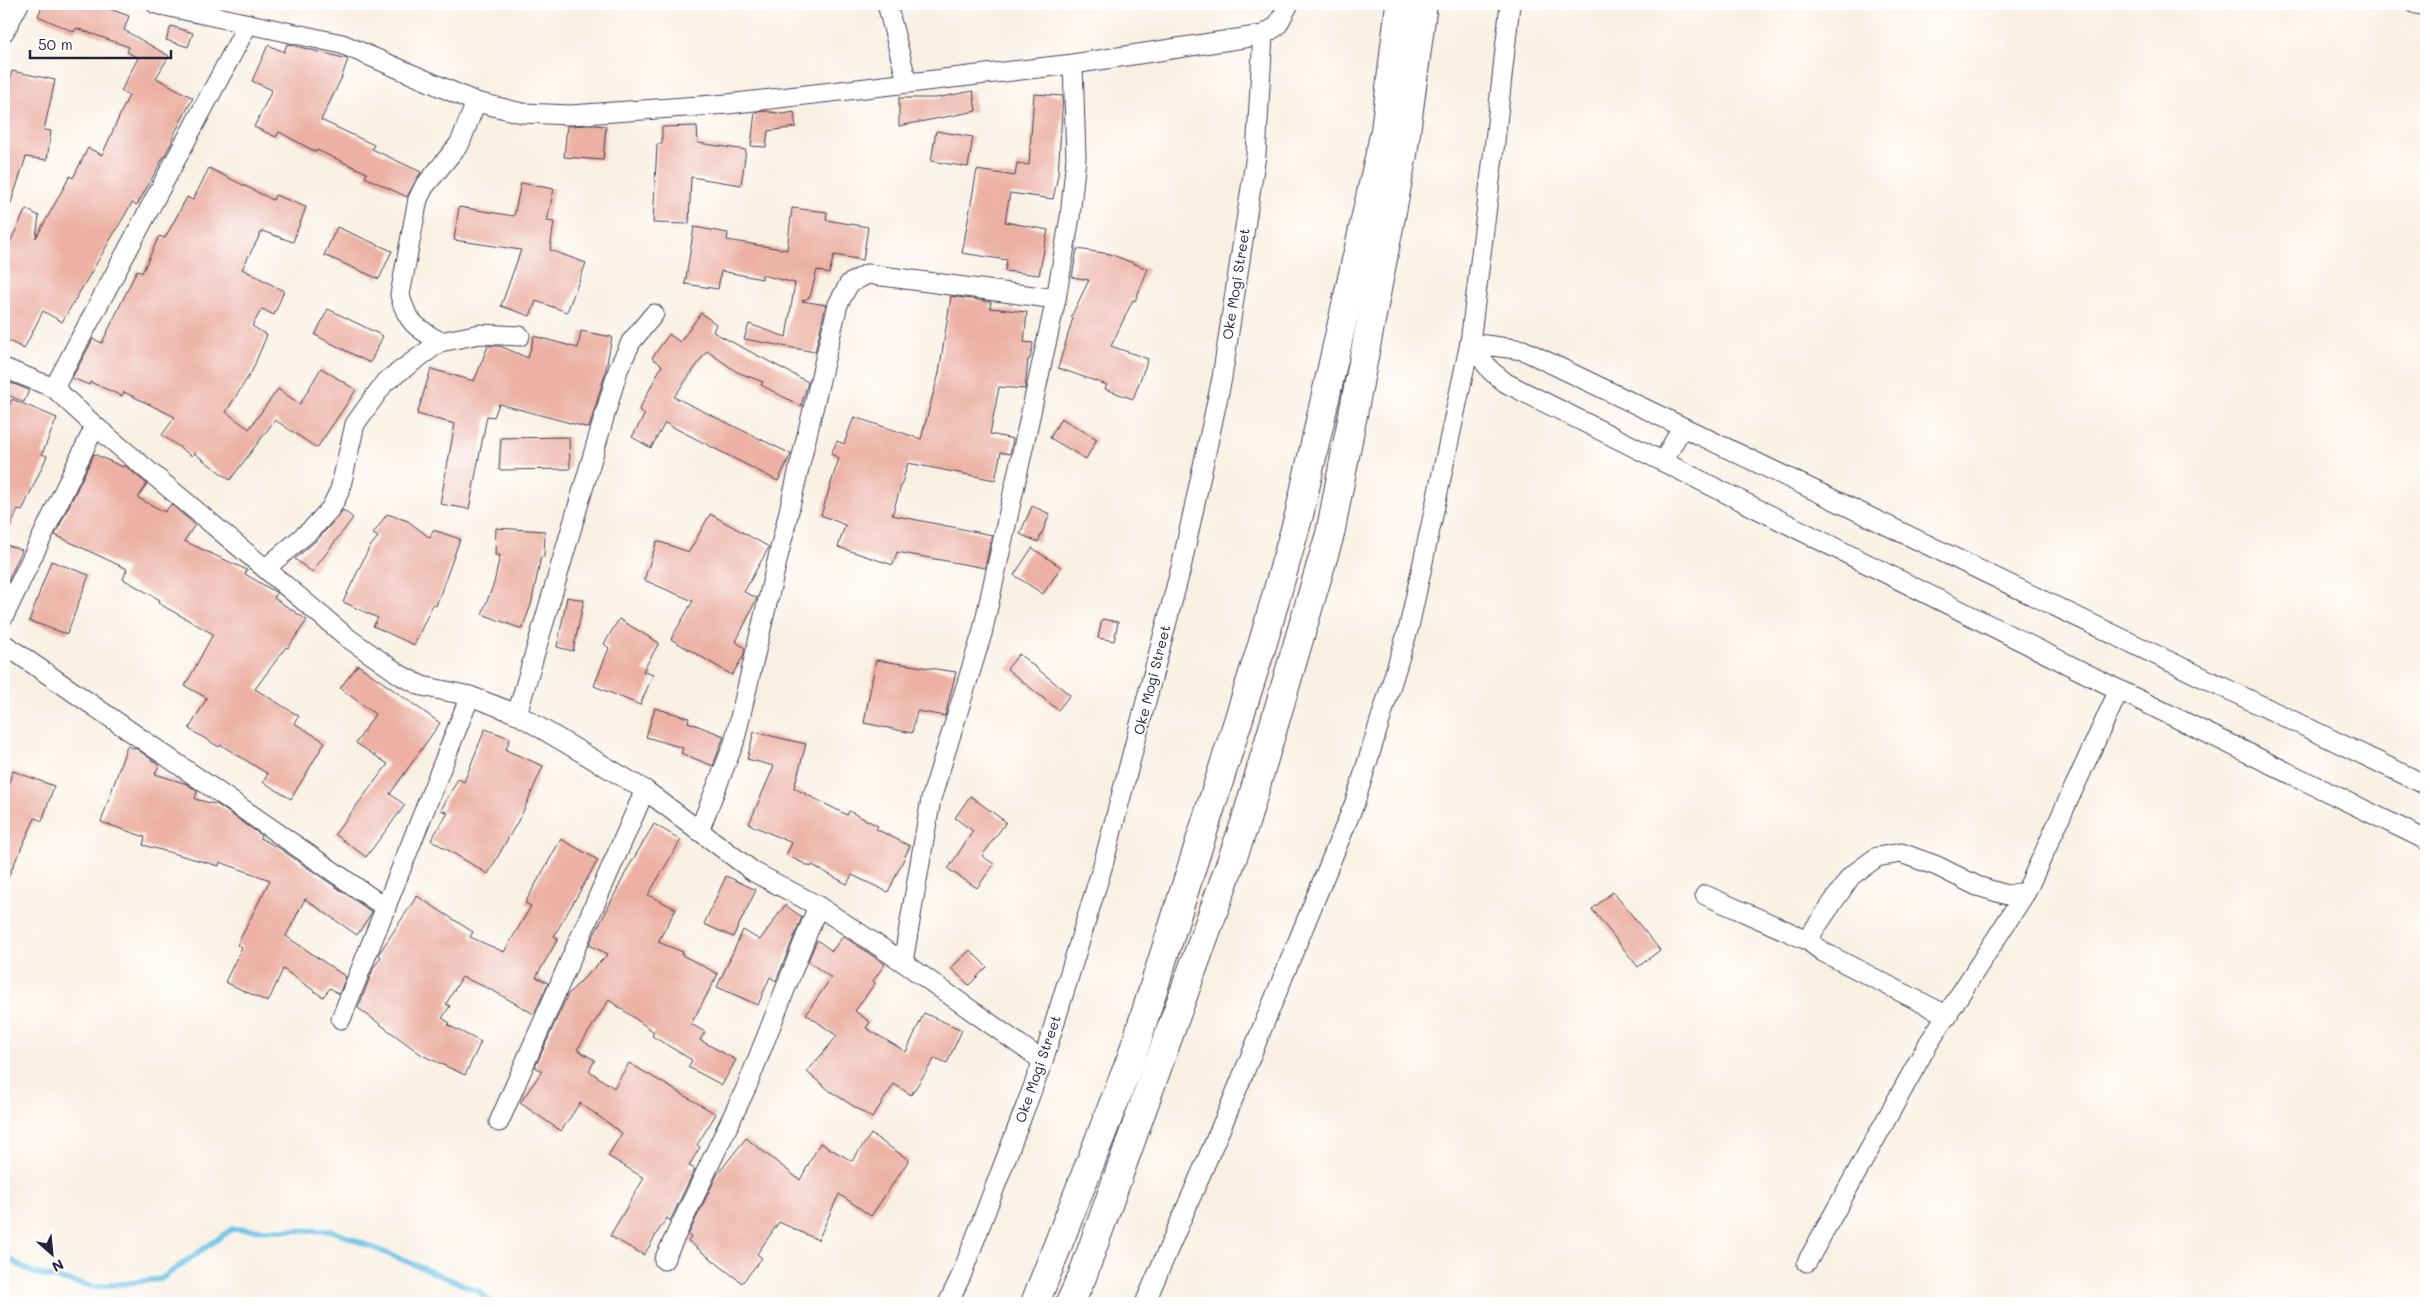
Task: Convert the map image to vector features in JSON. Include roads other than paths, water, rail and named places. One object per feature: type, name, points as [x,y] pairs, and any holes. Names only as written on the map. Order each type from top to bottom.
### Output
[{"type":"highway","points":[[1035,1303],[1131,1059],[1261,649],[1299,515],[1385,131],[1400,4]]},
{"type":"highway","points":[[1070,1303],[1082,1277],[1245,822],[1330,534],[1403,154],[1423,4]]},
{"type":"street","points":[[4,32],[19,4]]},
{"type":"street","points":[[156,4],[342,44],[476,102],[522,113],[571,115],[728,104],[1073,64],[1263,35],[1278,26],[1289,4]]},
{"type":"street","points":[[887,4],[907,82]]},
{"type":"street","points":[[1145,1303],[1229,1110],[1355,802],[1409,627],[1470,343],[1510,4]]},
{"type":"street","points":[[2416,4],[2426,6]]},
{"type":"street","points":[[54,388],[248,24]]},
{"type":"street","name":"Oke Mogi Street","points":[[948,1303],[964,1267],[1043,1061],[1134,753],[1181,568],[1222,378],[1256,155],[1263,35]]},
{"type":"street","points":[[903,962],[931,799],[982,634],[1056,300],[1070,217],[1076,158],[1073,64]]},
{"type":"street","points":[[440,342],[415,327],[404,310],[400,295],[418,199],[424,187],[460,143],[476,102]]},
{"type":"street","points":[[699,831],[734,743],[838,304],[849,284],[867,274],[1056,300]]},
{"type":"street","points":[[517,714],[618,370],[631,342],[654,314]]},
{"type":"street","points":[[266,568],[314,528],[330,508],[340,490],[355,424],[385,382],[440,342],[480,334],[520,336]]},
{"type":"street","points":[[1470,343],[1523,350],[2426,786]]},
{"type":"street","points":[[1470,343],[1491,371],[1506,383],[2119,690],[2426,840]]},
{"type":"street","points":[[4,368],[54,388],[95,426],[348,638],[402,676],[422,686],[470,696],[517,714],[645,790],[754,872],[818,906],[903,962],[1043,1061]]},
{"type":"street","points":[[4,616],[95,426]]},
{"type":"street","points":[[1663,462],[1682,427]]},
{"type":"street","points":[[4,644],[386,908]]},
{"type":"street","points":[[1807,1262],[1916,1066],[2026,892],[2119,690]]},
{"type":"street","points":[[341,1019],[470,696]]},
{"type":"street","points":[[499,1122],[645,790]]},
{"type":"street","points":[[1807,940],[1850,876],[1877,857],[1901,853],[1937,866],[1977,886],[2007,895],[2026,892]]},
{"type":"street","points":[[1706,895],[1807,940],[1823,952],[1948,1016]]},
{"type":"street","points":[[664,1260],[747,1086],[818,906]]},
{"type":"waterway","points":[[4,1256],[33,1273],[95,1287],[161,1279],[232,1229],[333,1231],[478,1291],[492,1303]]}]
